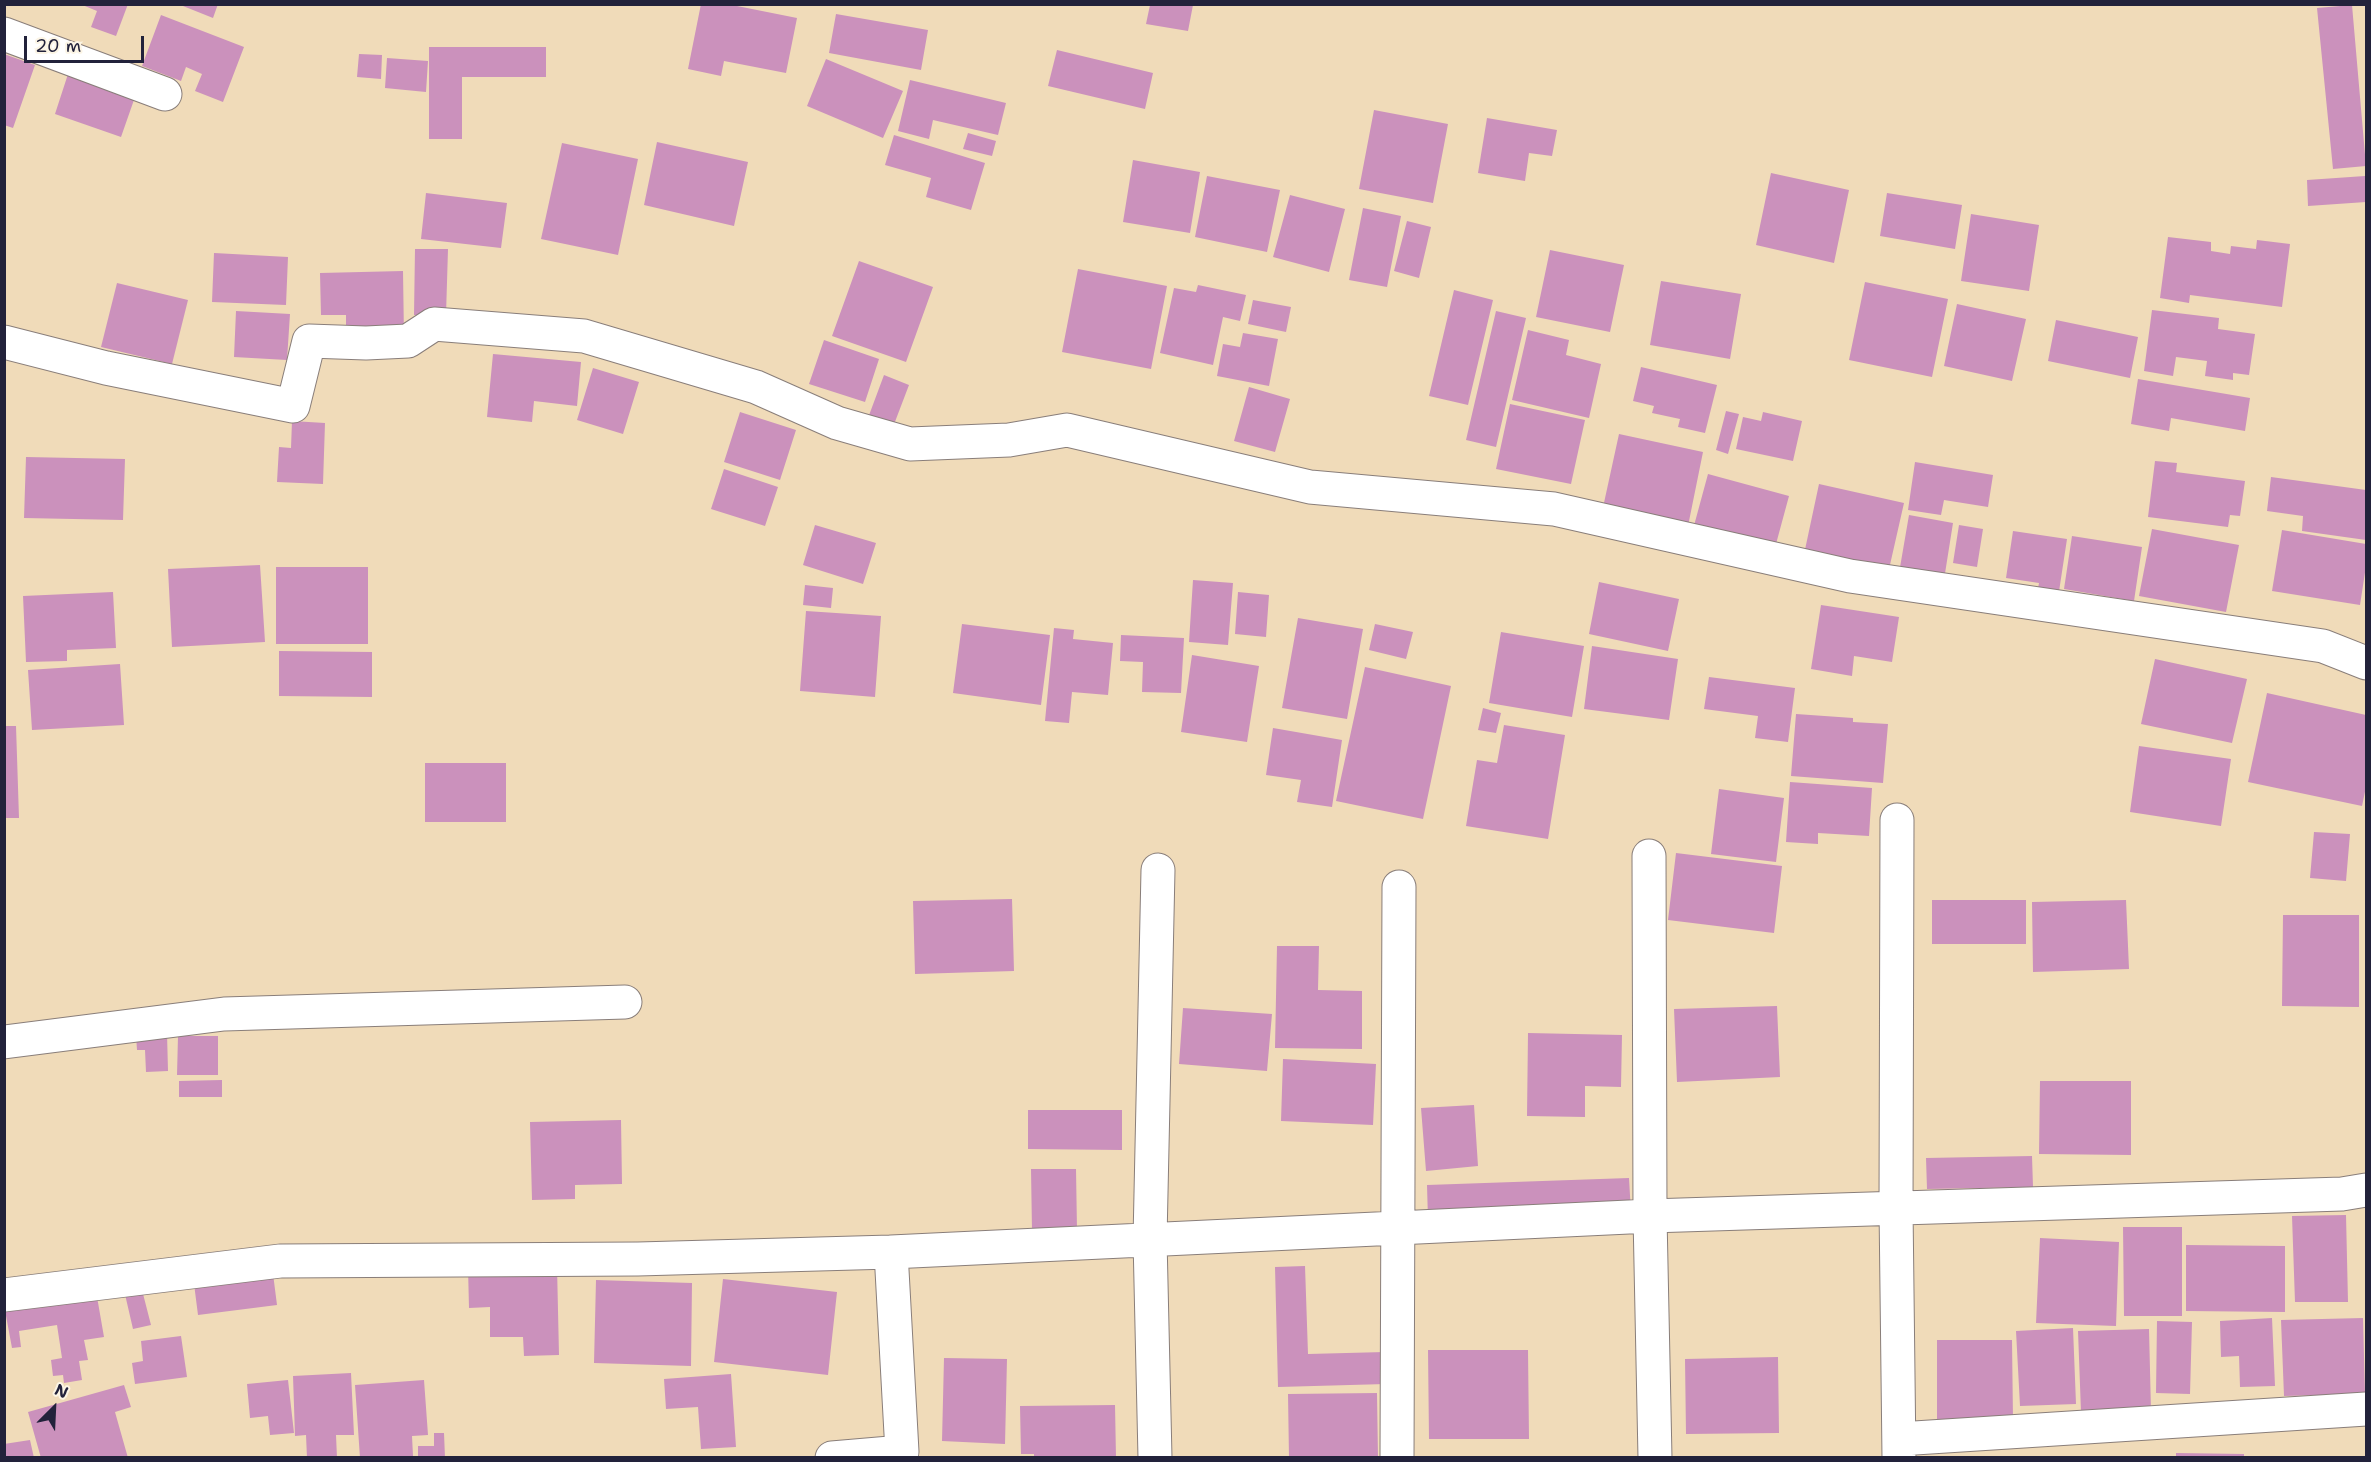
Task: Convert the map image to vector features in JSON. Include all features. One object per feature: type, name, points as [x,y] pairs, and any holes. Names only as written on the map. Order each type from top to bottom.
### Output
[{"type":"street","points":[[4,34],[165,94]]},
{"type":"street","points":[[4,342],[106,368],[293,406],[309,340],[366,343],[408,341],[434,324],[584,336],[756,387],[837,423],[910,444],[1009,441],[1066,430],[1310,487],[1554,509],[1850,576],[2323,646],[2367,663]]},
{"type":"street","points":[[1897,820],[1896,1208],[1899,1448],[2367,1409]]},
{"type":"street","points":[[1649,856],[1650,1216],[1655,1458]]},
{"type":"street","points":[[1155,1458],[1150,1239],[1158,870]]},
{"type":"street","points":[[1397,1458],[1399,887]]},
{"type":"street","points":[[4,1042],[224,1014],[625,1002]]},
{"type":"street","points":[[4,1295],[280,1260],[638,1259],[891,1252],[1650,1216],[2367,1191]]},
{"type":"street","points":[[832,1458],[903,1455],[891,1252]]},
{"type":"building","points":[[80,4],[128,4],[116,36],[91,27],[97,11]]},
{"type":"building","points":[[178,4],[218,4],[213,18]]},
{"type":"building","points":[[701,4],[727,4],[797,18],[786,73],[724,61],[721,76],[688,69]]},
{"type":"building","points":[[1150,5],[1193,5],[1188,31],[1146,24]]},
{"type":"building","points":[[2352,5],[2366,166],[2333,169],[2317,8]]},
{"type":"building","points":[[836,14],[928,30],[921,70],[829,53]]},
{"type":"building","points":[[161,15],[244,47],[223,102],[195,91],[202,74],[186,67],[181,81],[142,66]]},
{"type":"building","points":[[429,47],[546,47],[546,77],[462,77],[462,139],[429,139]]},
{"type":"building","points":[[1057,50],[1153,73],[1145,109],[1048,86]]},
{"type":"building","points":[[4,54],[35,65],[13,128],[4,125]]},
{"type":"building","points":[[359,54],[382,55],[381,79],[357,77]]},
{"type":"building","points":[[387,58],[428,61],[426,92],[385,88]]},
{"type":"building","points":[[826,59],[903,91],[883,138],[807,106]]},
{"type":"building","points":[[68,74],[135,97],[121,137],[55,114]]},
{"type":"building","points":[[910,80],[1006,103],[998,135],[933,120],[929,139],[898,131]]},
{"type":"building","points":[[1374,110],[1448,124],[1433,203],[1359,189]]},
{"type":"building","points":[[1487,118],[1557,130],[1552,156],[1529,153],[1525,181],[1478,173]]},
{"type":"building","points":[[968,133],[996,141],[992,156],[963,149]]},
{"type":"building","points":[[894,135],[985,163],[971,210],[926,197],[931,178],[885,165]]},
{"type":"building","points":[[657,142],[748,162],[734,226],[644,205]]},
{"type":"building","points":[[562,143],[638,159],[618,255],[541,239]]},
{"type":"building","points":[[1133,160],[1200,172],[1190,233],[1123,222]]},
{"type":"building","points":[[1771,173],[1849,190],[1834,263],[1756,245]]},
{"type":"building","points":[[1207,176],[1280,190],[1267,252],[1195,237]]},
{"type":"building","points":[[2365,176],[2366,202],[2308,206],[2307,180]]},
{"type":"building","points":[[426,193],[507,203],[501,248],[421,239]]},
{"type":"building","points":[[1887,193],[1962,205],[1955,249],[1880,236]]},
{"type":"building","points":[[1290,195],[1345,209],[1329,272],[1273,257]]},
{"type":"building","points":[[1363,208],[1401,216],[1387,287],[1349,280]]},
{"type":"building","points":[[1971,214],[2039,225],[2029,291],[1961,281]]},
{"type":"building","points":[[1407,221],[1431,227],[1419,278],[1394,271]]},
{"type":"building","points":[[2168,237],[2211,242],[2211,251],[2230,254],[2231,246],[2256,249],[2257,240],[2290,244],[2282,307],[2190,295],[2189,303],[2160,298]]},
{"type":"building","points":[[415,249],[448,249],[446,315],[414,315]]},
{"type":"building","points":[[1550,250],[1624,265],[1610,332],[1536,317]]},
{"type":"building","points":[[214,253],[288,257],[286,305],[212,302]]},
{"type":"building","points":[[859,261],[933,287],[906,362],[832,336]]},
{"type":"building","points":[[1078,269],[1167,286],[1151,369],[1062,352]]},
{"type":"building","points":[[403,271],[404,338],[346,339],[346,315],[321,315],[320,273]]},
{"type":"building","points":[[1661,281],[1741,294],[1730,359],[1650,345]]},
{"type":"building","points":[[1865,282],[1948,299],[1932,377],[1849,360]]},
{"type":"building","points":[[117,283],[188,300],[172,364],[101,347]]},
{"type":"building","points":[[1198,285],[1246,295],[1240,321],[1223,317],[1213,365],[1160,353],[1174,288],[1196,292]]},
{"type":"building","points":[[1454,290],[1493,300],[1468,405],[1429,396]]},
{"type":"building","points":[[1253,300],[1291,307],[1286,332],[1248,324]]},
{"type":"building","points":[[1957,304],[2026,319],[2012,381],[1944,366]]},
{"type":"building","points":[[2152,310],[2219,318],[2218,329],[2255,334],[2249,375],[2233,373],[2233,380],[2205,376],[2207,361],[2176,357],[2173,376],[2144,371]]},
{"type":"building","points":[[236,311],[290,314],[287,360],[234,357]]},
{"type":"building","points":[[1496,311],[1526,318],[1496,447],[1466,440]]},
{"type":"building","points":[[2056,320],[2138,337],[2130,378],[2048,361]]},
{"type":"building","points":[[1528,330],[1569,340],[1566,355],[1601,364],[1589,418],[1512,400]]},
{"type":"building","points":[[1243,333],[1278,339],[1269,386],[1217,376],[1223,344],[1240,347]]},
{"type":"building","points":[[824,340],[879,359],[865,402],[809,384]]},
{"type":"building","points":[[493,354],[581,362],[577,406],[534,401],[532,422],[487,417]]},
{"type":"building","points":[[1641,367],[1717,385],[1705,433],[1678,427],[1680,419],[1652,413],[1654,406],[1633,401]]},
{"type":"building","points":[[593,368],[639,382],[623,434],[577,420]]},
{"type":"building","points":[[884,375],[909,385],[893,427],[868,418]]},
{"type":"building","points":[[2138,379],[2250,398],[2245,431],[2171,418],[2169,431],[2131,424]]},
{"type":"building","points":[[1249,387],[1290,399],[1275,452],[1234,441]]},
{"type":"building","points":[[1510,404],[1585,420],[1571,484],[1496,469]]},
{"type":"building","points":[[1726,411],[1739,414],[1728,454],[1716,450]]},
{"type":"building","points":[[740,412],[796,430],[780,480],[724,462]]},
{"type":"building","points":[[1763,412],[1802,421],[1793,461],[1736,449],[1743,417],[1761,421]]},
{"type":"building","points":[[292,421],[325,423],[323,484],[277,482],[279,447],[291,448]]},
{"type":"building","points":[[1619,434],[1703,452],[1687,531],[1602,512]]},
{"type":"building","points":[[26,457],[125,459],[123,520],[24,518]]},
{"type":"building","points":[[2155,461],[2177,463],[2176,472],[2245,481],[2240,516],[2230,515],[2228,527],[2148,517]]},
{"type":"building","points":[[1915,462],[1993,475],[1988,507],[1944,500],[1941,515],[1908,510]]},
{"type":"building","points":[[724,469],[778,487],[765,526],[711,509]]},
{"type":"building","points":[[1708,474],[1789,496],[1776,544],[1734,533],[1732,545],[1692,533]]},
{"type":"building","points":[[2271,477],[2366,490],[2366,540],[2302,531],[2303,516],[2267,511]]},
{"type":"building","points":[[1819,484],[1904,503],[1887,578],[1803,559]]},
{"type":"building","points":[[1909,515],[1953,523],[1943,586],[1898,579]]},
{"type":"building","points":[[815,525],[876,543],[863,584],[803,565]]},
{"type":"building","points":[[1959,525],[1983,529],[1977,567],[1953,563]]},
{"type":"building","points":[[2152,529],[2239,545],[2226,612],[2139,596]]},
{"type":"building","points":[[2282,530],[2366,544],[2366,566],[2360,605],[2272,591]]},
{"type":"building","points":[[2013,531],[2067,539],[2058,598],[2037,594],[2039,583],[2006,578]]},
{"type":"building","points":[[2072,536],[2142,547],[2134,601],[2064,589]]},
{"type":"building","points":[[260,565],[265,642],[172,647],[168,569]]},
{"type":"building","points":[[276,567],[368,567],[368,644],[276,644]]},
{"type":"building","points":[[1193,580],[1233,583],[1228,645],[1189,642]]},
{"type":"building","points":[[1599,582],[1679,599],[1668,651],[1589,634]]},
{"type":"building","points":[[805,585],[833,588],[831,608],[803,605]]},
{"type":"building","points":[[113,592],[116,648],[67,650],[67,661],[26,662],[23,596]]},
{"type":"building","points":[[1238,592],[1269,595],[1266,637],[1235,634]]},
{"type":"building","points":[[1821,605],[1899,617],[1892,662],[1854,656],[1852,676],[1811,669]]},
{"type":"building","points":[[806,611],[881,616],[875,697],[800,691]]},
{"type":"building","points":[[1298,618],[1363,629],[1347,719],[1282,708]]},
{"type":"building","points":[[962,624],[1050,635],[1041,705],[953,693]]},
{"type":"building","points":[[1375,624],[1413,632],[1406,659],[1369,650]]},
{"type":"building","points":[[1054,628],[1074,630],[1073,639],[1113,643],[1108,695],[1072,692],[1069,723],[1045,721]]},
{"type":"building","points":[[1501,632],[1584,646],[1572,717],[1489,703]]},
{"type":"building","points":[[1121,635],[1184,638],[1181,693],[1142,692],[1143,662],[1120,661]]},
{"type":"building","points":[[1592,646],[1678,659],[1669,720],[1584,709]]},
{"type":"building","points":[[279,651],[372,652],[372,697],[279,696]]},
{"type":"building","points":[[1192,655],[1259,666],[1247,742],[1181,732]]},
{"type":"building","points":[[2155,659],[2247,679],[2232,743],[2141,724]]},
{"type":"building","points":[[120,664],[124,725],[32,730],[28,670]]},
{"type":"building","points":[[1365,667],[1451,686],[1423,819],[1336,801]]},
{"type":"building","points":[[1709,677],[1795,688],[1788,742],[1755,738],[1758,716],[1704,709]]},
{"type":"building","points":[[2267,693],[2366,715],[2366,787],[2362,806],[2248,782]]},
{"type":"building","points":[[1483,708],[1501,713],[1496,733],[1478,730]]},
{"type":"building","points":[[1796,714],[1853,718],[1853,722],[1888,724],[1883,783],[1791,776]]},
{"type":"building","points":[[1504,725],[1565,735],[1548,839],[1466,826],[1477,760],[1497,763]]},
{"type":"building","points":[[4,726],[16,726],[19,818],[4,818]]},
{"type":"building","points":[[1273,728],[1342,740],[1332,807],[1297,802],[1301,780],[1266,775]]},
{"type":"building","points":[[2139,746],[2231,759],[2221,826],[2130,812]]},
{"type":"building","points":[[425,763],[506,763],[506,822],[425,822]]},
{"type":"building","points":[[1790,782],[1872,788],[1869,836],[1818,833],[1818,844],[1786,842]]},
{"type":"building","points":[[1719,789],[1784,798],[1776,862],[1711,854]]},
{"type":"building","points":[[2314,832],[2350,834],[2346,881],[2310,878]]},
{"type":"building","points":[[1676,853],[1782,866],[1774,933],[1668,920]]},
{"type":"building","points":[[1012,899],[1014,971],[915,974],[913,901]]},
{"type":"building","points":[[1932,900],[2026,900],[2026,944],[1932,944]]},
{"type":"building","points":[[2126,900],[2129,969],[2033,972],[2032,902]]},
{"type":"building","points":[[2283,915],[2359,915],[2359,1007],[2282,1006]]},
{"type":"building","points":[[1277,946],[1319,946],[1318,990],[1362,991],[1362,1049],[1275,1048]]},
{"type":"building","points":[[1777,1006],[1780,1077],[1677,1082],[1674,1009]]},
{"type":"building","points":[[1183,1008],[1272,1014],[1267,1071],[1179,1064]]},
{"type":"building","points":[[167,1033],[168,1071],[146,1072],[145,1050],[137,1050],[136,1035]]},
{"type":"building","points":[[1528,1033],[1622,1035],[1621,1087],[1585,1086],[1585,1117],[1527,1116]]},
{"type":"building","points":[[178,1036],[218,1036],[218,1075],[177,1075]]},
{"type":"building","points":[[1283,1059],[1376,1064],[1373,1125],[1281,1121]]},
{"type":"building","points":[[222,1080],[222,1097],[179,1097],[179,1081]]},
{"type":"building","points":[[2040,1081],[2131,1081],[2131,1155],[2039,1154]]},
{"type":"building","points":[[1474,1105],[1478,1166],[1426,1171],[1421,1108]]},
{"type":"building","points":[[1028,1110],[1122,1110],[1122,1150],[1028,1149]]},
{"type":"building","points":[[621,1120],[622,1184],[575,1185],[575,1199],[532,1200],[530,1122]]},
{"type":"building","points":[[2032,1156],[2033,1187],[1927,1189],[1926,1158]]},
{"type":"building","points":[[1031,1169],[1076,1169],[1077,1230],[1032,1231]]},
{"type":"building","points":[[1629,1178],[1631,1213],[1428,1220],[1427,1185]]},
{"type":"building","points":[[2346,1215],[2348,1302],[2295,1302],[2292,1216]]},
{"type":"building","points":[[2123,1227],[2182,1227],[2182,1316],[2124,1316]]},
{"type":"building","points":[[2040,1238],[2119,1242],[2116,1326],[2036,1323]]},
{"type":"building","points":[[2186,1245],[2285,1246],[2285,1312],[2186,1311]]},
{"type":"building","points":[[272,1266],[277,1305],[198,1315],[193,1276]]},
{"type":"building","points":[[557,1266],[559,1355],[524,1356],[523,1337],[490,1337],[490,1307],[469,1308],[468,1267]]},
{"type":"building","points":[[1305,1266],[1308,1354],[1385,1352],[1386,1384],[1278,1387],[1275,1267]]},
{"type":"building","points":[[723,1279],[837,1292],[828,1375],[714,1362]]},
{"type":"building","points":[[596,1280],[692,1283],[691,1366],[594,1363]]},
{"type":"building","points":[[141,1286],[151,1325],[133,1329],[124,1290]]},
{"type":"building","points":[[96,1291],[104,1337],[84,1340],[88,1360],[79,1361],[82,1380],[64,1383],[63,1375],[53,1376],[51,1360],[62,1358],[57,1325],[19,1331],[21,1347],[12,1348],[4,1305]]},
{"type":"building","points":[[2272,1318],[2275,1386],[2240,1387],[2239,1356],[2221,1357],[2220,1321]]},
{"type":"building","points":[[2363,1318],[2365,1394],[2284,1396],[2281,1320]]},
{"type":"building","points":[[2157,1321],[2192,1322],[2190,1394],[2156,1393]]},
{"type":"building","points":[[2073,1328],[2076,1404],[2020,1406],[2016,1331]]},
{"type":"building","points":[[2149,1329],[2151,1411],[2081,1412],[2078,1331]]},
{"type":"building","points":[[181,1336],[187,1377],[135,1384],[132,1363],[143,1361],[141,1341]]},
{"type":"building","points":[[1937,1340],[2012,1340],[2013,1420],[1937,1421]]},
{"type":"building","points":[[1428,1350],[1528,1350],[1529,1439],[1429,1439]]},
{"type":"building","points":[[1778,1357],[1779,1433],[1686,1434],[1685,1359]]},
{"type":"building","points":[[944,1358],[1007,1359],[1005,1444],[942,1441]]},
{"type":"building","points":[[351,1373],[354,1435],[336,1435],[337,1458],[307,1458],[306,1435],[295,1436],[293,1376]]},
{"type":"building","points":[[731,1374],[736,1447],[701,1449],[698,1407],[666,1409],[664,1379]]},
{"type":"building","points":[[288,1380],[294,1433],[270,1435],[268,1416],[250,1418],[247,1384]]},
{"type":"building","points":[[424,1380],[428,1435],[412,1436],[413,1456],[360,1458],[355,1385]]},
{"type":"building","points":[[124,1385],[131,1407],[115,1412],[128,1458],[41,1458],[28,1412]]},
{"type":"building","points":[[1377,1393],[1378,1458],[1289,1458],[1288,1394]]},
{"type":"building","points":[[1115,1405],[1116,1458],[1034,1458],[1034,1454],[1021,1454],[1020,1406]]},
{"type":"building","points":[[434,1433],[444,1433],[445,1458],[418,1458],[418,1446],[434,1446]]},
{"type":"building","points":[[30,1440],[34,1458],[4,1458],[4,1444]]},
{"type":"building","points":[[2176,1453],[2244,1454],[2244,1458],[2176,1458]]}]
